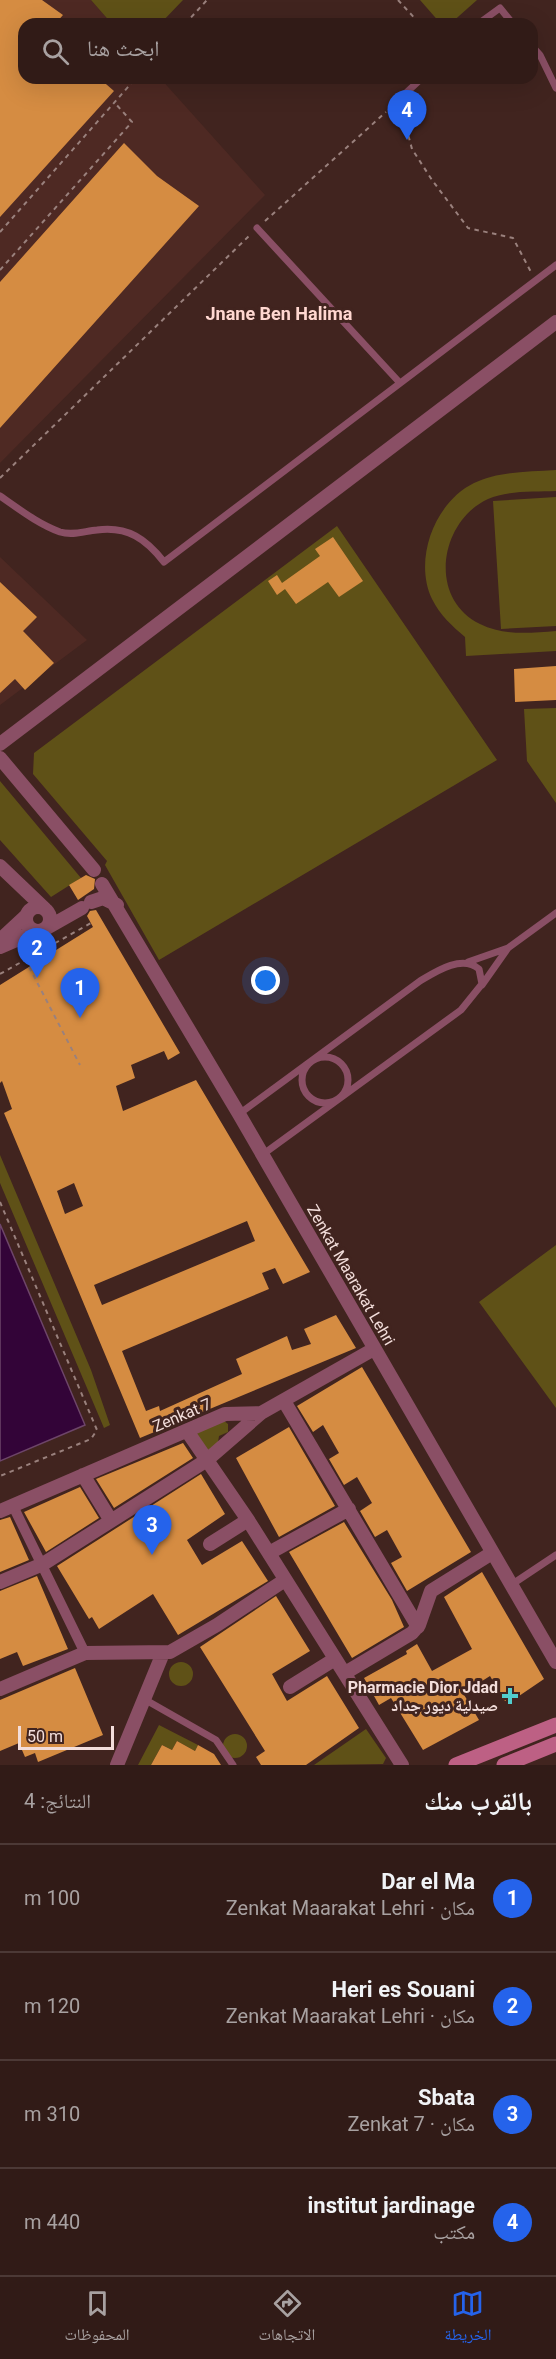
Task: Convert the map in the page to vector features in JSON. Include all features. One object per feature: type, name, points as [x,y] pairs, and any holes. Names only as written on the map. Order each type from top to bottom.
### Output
[{"type":"main road","points":[[456,1765],[556,1725]]},
{"type":"main road","points":[[504,1765],[556,1744]]},
{"type":"street","points":[[0,744],[556,322]]},
{"type":"street","points":[[0,758],[94,870]]},
{"type":"street","points":[[0,866],[16,884],[45,909],[50,919],[41,930]]},
{"type":"street","points":[[16,884],[27,914],[28,926],[41,930]]},
{"type":"street","name":"Zenkat Maarakat Lehri","points":[[102,884],[117,904],[556,1662]]},
{"type":"street","points":[[0,947],[41,930],[102,898],[117,904]]},
{"type":"street","points":[[0,939],[33,907],[45,909]]},
{"type":"street","name":"Zenkat 7","points":[[6,1508],[225,1414],[261,1413],[374,1349]]},
{"type":"street","points":[[284,1401],[418,1627]]},
{"type":"street","points":[[0,1582],[43,1564],[110,1519],[207,1460],[261,1413]]},
{"type":"street","points":[[187,1431],[248,1520],[401,1765]]},
{"type":"street","points":[[83,1475],[110,1519]]},
{"type":"street","points":[[6,1508],[43,1564],[85,1653]]},
{"type":"street","points":[[269,1553],[348,1509]]},
{"type":"street","points":[[210,1544],[248,1520]]},
{"type":"street","points":[[345,1673],[405,1638],[418,1627],[431,1592],[492,1553]]},
{"type":"street","points":[[0,1689],[85,1653],[163,1653],[178,1649],[285,1580]]},
{"type":"street","points":[[117,1765],[163,1653]]},
{"type":"street","points":[[290,1687],[335,1659]]},
{"type":"lane","points":[[486,18],[500,8],[508,18]]},
{"type":"lane","points":[[538,56],[556,88]]},
{"type":"lane","points":[[393,105],[416,84]]},
{"type":"lane","points":[[257,228],[400,383]]},
{"type":"lane","points":[[0,496],[27,515],[62,532],[78,534],[115,529],[134,533],[150,545],[164,562],[556,265]]},
{"type":"lane","points":[[239,1114],[420,981],[444,969],[491,956],[508,948],[556,913]]},
{"type":"lane","points":[[262,1155],[461,1010],[508,948]]},
{"type":"lane","points":[[464,963],[475,965],[482,974],[479,989]]},
{"type":"lane","points":[[327,1056],[342,1063],[348,1077],[348,1085],[339,1099],[325,1103],[318,1102],[306,1094],[303,1087],[303,1072],[311,1061],[327,1056]]},
{"type":"lane","points":[[511,1585],[556,1555]]},
{"type":"lane","points":[[144,1699],[216,1740],[233,1765]]},
{"type":"path","points":[[190,18],[207,0]]},
{"type":"path","points":[[398,0],[414,18]]},
{"type":"path","points":[[0,232],[130,84]]},
{"type":"path","points":[[0,270],[132,122],[114,102]]},
{"type":"path","points":[[0,974],[91,923]]},
{"type":"path","points":[[25,959],[80,1065]]},
{"type":"path","points":[[0,1202],[97,1430],[91,1439],[0,1476]]},
{"type":"shaded area","points":[[0,0],[91,0],[107,18],[18,18],[18,84],[165,84],[265,195],[0,463]]},
{"type":"shaded area","points":[[91,0],[183,0],[166,18],[107,18]]},
{"type":"shaded area","points":[[420,0],[477,0],[457,18],[436,18]]},
{"type":"shaded area","points":[[556,470],[556,491],[504,494],[488,499],[472,510],[459,524],[450,541],[446,560],[447,579],[452,597],[463,612],[480,624],[498,630],[517,633],[556,631],[556,651],[466,656],[465,637],[439,610],[432,599],[427,583],[425,567],[431,533],[448,504],[474,483],[493,476]]},
{"type":"shaded area","points":[[556,497],[556,626],[501,629],[493,501]]},
{"type":"shaded area","points":[[337,526],[497,760],[159,960],[105,865],[107,861],[33,774],[34,753]]},
{"type":"shaded area","points":[[0,557],[87,640],[0,705]]},
{"type":"shaded area","points":[[556,708],[556,803],[527,761],[524,709]]},
{"type":"shaded area","points":[[0,781],[81,878],[51,897],[0,840]]},
{"type":"shaded area","points":[[0,1155],[91,1370],[110,1425],[104,1428],[0,1183]]},
{"type":"shaded area","points":[[0,1224],[85,1425],[0,1461]]},
{"type":"shaded area","points":[[556,1245],[556,1408],[479,1302]]},
{"type":"shaded area","points":[[224,1421],[228,1424],[228,1432],[219,1436],[218,1442],[210,1450],[206,1450],[196,1436],[198,1432]]},
{"type":"shaded area","points":[[181,1662],[190,1665],[193,1674],[190,1683],[181,1686],[172,1683],[169,1674],[172,1665]]},
{"type":"shaded area","points":[[159,1725],[198,1745],[195,1751],[177,1741],[172,1750],[162,1745],[151,1765],[138,1765]]},
{"type":"shaded area","points":[[366,1729],[386,1758],[383,1764],[314,1765]]},
{"type":"shaded area","points":[[235,1734],[244,1737],[247,1746],[244,1755],[235,1758],[226,1755],[223,1746],[226,1737]]},
{"type":"building","points":[[0,0],[42,0],[63,15],[60,18],[18,18],[18,84],[106,84],[114,91],[0,217]]},
{"type":"building","points":[[124,143],[157,176],[199,206],[0,428],[0,282]]},
{"type":"building","points":[[333,537],[363,581],[339,597],[328,582],[296,604],[285,589],[277,595],[268,581],[277,575],[282,583],[320,556],[315,549]]},
{"type":"building","points":[[0,582],[37,617],[23,631],[54,663],[25,690],[15,679],[0,693]]},
{"type":"building","points":[[556,666],[556,700],[515,702],[514,669]]},
{"type":"building","points":[[86,875],[95,879],[94,889],[78,900],[69,885]]},
{"type":"building","points":[[96,910],[180,1053],[168,1060],[164,1051],[131,1065],[135,1078],[116,1086],[123,1111],[196,1080],[310,1272],[283,1284],[275,1268],[262,1273],[269,1289],[122,1351],[146,1411],[159,1406],[160,1411],[242,1374],[236,1359],[287,1336],[292,1350],[311,1344],[304,1329],[336,1315],[356,1348],[140,1438],[4,1113],[12,1109],[2,1081],[0,1083],[0,985],[93,927],[87,916],[90,911]],"holes":[[[74,1183],[83,1206],[65,1214],[57,1191]],[[247,1221],[255,1241],[102,1305],[94,1285]]]},
{"type":"building","points":[[362,1367],[471,1552],[407,1591],[391,1563],[402,1557],[387,1530],[375,1537],[360,1511],[372,1503],[357,1477],[344,1485],[329,1459],[339,1453],[323,1425],[313,1432],[297,1406]]},
{"type":"building","points":[[289,1427],[335,1506],[279,1537],[236,1458]]},
{"type":"building","points":[[183,1443],[193,1458],[114,1508],[96,1479]]},
{"type":"building","points":[[201,1474],[225,1514],[187,1540],[202,1565],[242,1541],[268,1581],[178,1635],[153,1594],[99,1629],[92,1617],[89,1619],[57,1566]]},
{"type":"building","points":[[80,1487],[99,1518],[46,1552],[24,1512]]},
{"type":"building","points":[[10,1517],[29,1560],[0,1572],[0,1520]]},
{"type":"building","points":[[344,1522],[392,1600],[404,1627],[352,1658],[289,1552]]},
{"type":"building","points":[[482,1572],[544,1679],[519,1696],[517,1694],[505,1701],[490,1676],[463,1693],[479,1720],[423,1750],[391,1698],[379,1705],[364,1678],[407,1654],[406,1651],[417,1644],[432,1671],[472,1649],[444,1597]]},
{"type":"building","points":[[37,1576],[68,1649],[23,1666],[17,1652],[0,1659],[0,1591]]},
{"type":"building","points":[[276,1596],[310,1651],[272,1674],[287,1701],[327,1676],[359,1728],[306,1765],[261,1765],[256,1757],[265,1751],[200,1647]]},
{"type":"building","points":[[75,1668],[103,1735],[38,1762],[35,1753],[25,1757],[19,1743],[0,1751],[0,1700]]},
{"type":"building","points":[[177,1741],[195,1751],[198,1745],[214,1754],[221,1765],[151,1765],[162,1745],[172,1750]]},
{"type":"place","name":"institut jardinage","points":[[407,140]]},
{"type":"place","name":"Heri es Souani","points":[[37,978]]},
{"type":"place","name":"Dar el Ma","points":[[80,1018]]},
{"type":"place","name":"Sbata","points":[[152,1555]]},
{"type":"place","name":"Pharmacie Dior Jdad صيدلية ديور جداد","points":[[510,1696]]},
{"type":"district","name":"Jnane Ben Halima","points":[[279,313]]}]
